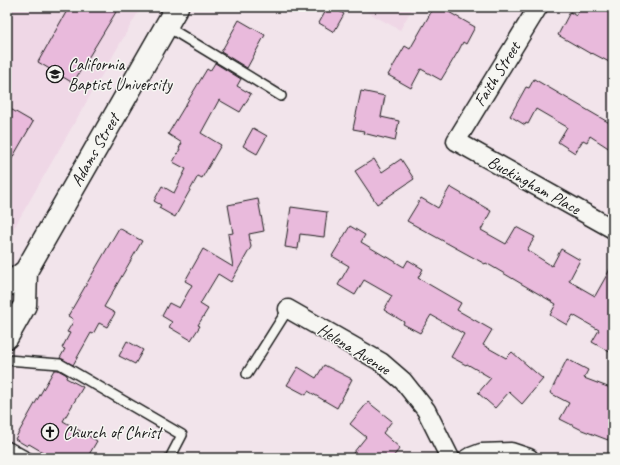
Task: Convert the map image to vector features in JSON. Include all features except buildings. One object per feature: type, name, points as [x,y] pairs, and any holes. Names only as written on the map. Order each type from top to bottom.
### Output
[{"type":"main road","name":"Adams Street","points":[[7,285],[26,271],[177,7]]},
{"type":"main road","name":"Adams Street","points":[[7,337],[25,305],[26,271]]},
{"type":"street","name":"Faith Street","points":[[456,141],[538,7]]},
{"type":"street","name":"Buckingham Place","points":[[456,141],[613,229]]},
{"type":"street","name":"Helena Avenue","points":[[288,309],[381,362],[403,381],[426,410],[450,458]]},
{"type":"street","points":[[468,458],[481,453],[511,452],[529,458]]},
{"type":"lane","points":[[166,26],[281,96]]},
{"type":"lane","points":[[247,374],[288,309]]},
{"type":"lane","points":[[7,360],[60,364],[182,435],[170,458]]},
{"type":"lane","points":[[7,446],[29,458]]},
{"type":"shaded area","name":"California Baptist University","points":[[7,7],[141,7],[7,240]]},
{"type":"shaded area","points":[[358,7],[413,7],[400,30]]},
{"type":"place","name":"California Baptist University","points":[[55,74]]},
{"type":"place","name":"Church of Christ","points":[[50,432]]}]
